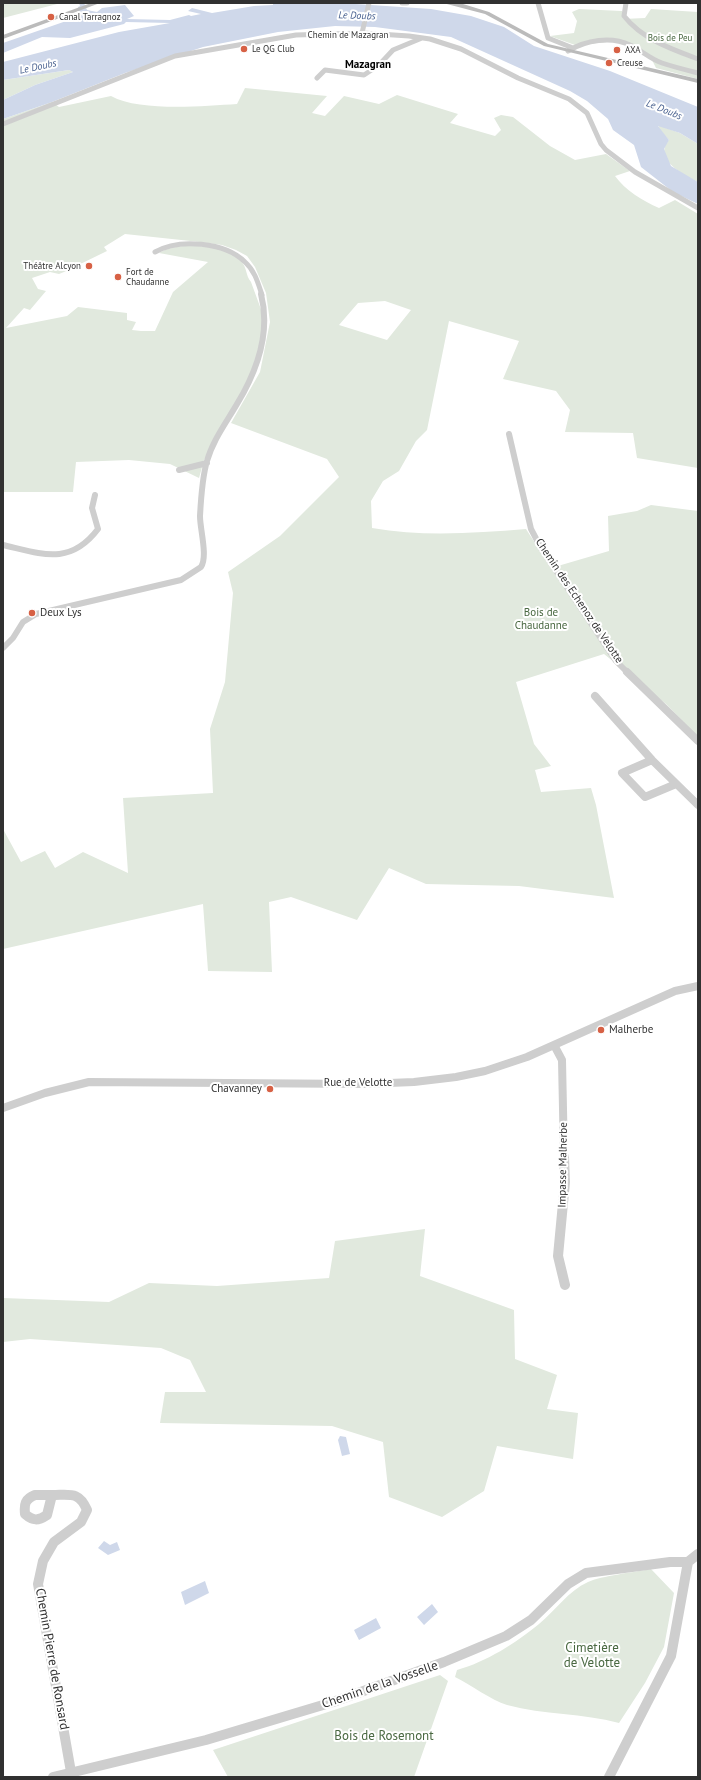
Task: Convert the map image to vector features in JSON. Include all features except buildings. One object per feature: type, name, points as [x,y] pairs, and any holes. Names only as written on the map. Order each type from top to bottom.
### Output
[{"type":"main road","points":[[3,37],[97,3]]},
{"type":"main road","points":[[446,3],[469,7],[496,17],[538,42],[698,81]]},
{"type":"main road","points":[[3,33],[24,29]]},
{"type":"street","points":[[362,32],[369,3]]},
{"type":"street","points":[[402,3],[407,3]]},
{"type":"street","points":[[538,3],[548,38],[570,49],[598,40],[612,41],[630,45],[641,53],[662,63],[698,73]]},
{"type":"street","points":[[626,3],[624,16],[633,27],[677,51],[698,59]]},
{"type":"street","name":"Chemin de Mazagran","points":[[3,124],[175,56],[280,37],[362,32],[423,38],[461,49],[518,78],[569,100],[587,113],[601,144],[606,150],[635,172],[698,208]]},
{"type":"street","points":[[317,78],[325,70],[364,76],[393,50],[423,38]]},
{"type":"street","points":[[3,648],[13,638],[23,622],[36,614],[110,598],[128,592],[181,580],[197,571],[203,564],[204,555],[200,525],[207,463],[225,424],[255,373],[266,323],[262,293],[251,268],[241,256],[233,252],[208,245],[193,243],[168,245],[154,252]]},
{"type":"street","name":"Chemin des Echenoz de Velotte","points":[[509,434],[531,529],[541,548],[616,661],[698,741]]},
{"type":"street","points":[[179,470],[207,463]]},
{"type":"street","points":[[3,545],[55,555],[76,551],[87,542],[98,529],[92,508],[95,495]]},
{"type":"street","points":[[595,696],[652,760],[698,806]]},
{"type":"street","points":[[652,760],[622,773],[645,797],[676,784]]},
{"type":"street","name":"Rue de Velotte","points":[[3,1108],[45,1093],[89,1082],[414,1082],[456,1077],[485,1071],[527,1057],[675,991],[698,986]]},
{"type":"street","name":"Impasse Malherbe","points":[[554,1045],[562,1060],[565,1182],[558,1256],[565,1285]]},
{"type":"street","name":"Chemin Pierre de Ronsard","points":[[52,1495],[75,1495],[83,1500],[86,1510],[81,1522],[54,1542],[43,1561],[38,1584],[71,1772]]},
{"type":"street","points":[[609,1777],[671,1656],[680,1618],[688,1562],[698,1554]]},
{"type":"street","name":"Chemin de la Vosselle","points":[[53,1777],[206,1740],[333,1702],[458,1657],[506,1636],[532,1620],[568,1584],[586,1573],[670,1562],[688,1562]]},
{"type":"green space","points":[[3,3],[61,3],[3,18]]},
{"type":"green space","name":"Bois de Peu","points":[[579,9],[622,11],[623,19],[645,18],[651,9],[698,12],[698,79],[656,68],[652,60],[619,41],[575,45],[550,36],[574,33],[577,21],[572,12]]},
{"type":"green space","points":[[69,70],[73,72],[35,85],[3,100],[3,80]]},
{"type":"green space","name":"Bois de Chaudanne","points":[[245,88],[327,96],[312,113],[325,116],[344,96],[379,104],[397,95],[458,114],[450,123],[495,136],[501,130],[494,118],[501,115],[513,117],[550,146],[575,160],[606,154],[630,171],[615,176],[619,181],[635,195],[647,202],[659,208],[675,200],[698,214],[698,468],[637,458],[633,433],[565,432],[570,410],[556,391],[503,379],[519,341],[449,321],[427,430],[416,441],[399,471],[383,481],[371,501],[372,528],[410,533],[468,533],[526,529],[551,568],[609,551],[608,516],[637,511],[651,505],[698,511],[698,737],[666,704],[604,654],[516,682],[534,744],[551,766],[535,770],[541,792],[591,788],[596,805],[614,898],[519,886],[426,884],[389,868],[357,920],[291,897],[269,902],[272,972],[208,971],[203,904],[3,949],[3,829],[21,862],[45,851],[55,868],[83,852],[128,873],[123,798],[213,793],[210,729],[225,682],[233,593],[228,572],[280,536],[339,477],[327,459],[231,423],[260,372],[270,322],[266,293],[255,267],[247,256],[222,245],[125,234],[104,247],[107,251],[64,272],[59,274],[50,272],[32,278],[38,289],[46,291],[30,310],[24,308],[6,328],[67,316],[78,307],[127,313],[127,320],[136,322],[132,330],[155,331],[173,292],[208,262],[159,253],[167,249],[178,247],[200,246],[212,248],[223,250],[243,263],[266,323],[255,373],[204,460],[199,478],[170,464],[129,460],[76,462],[73,492],[3,492],[3,119],[52,102],[59,107],[111,96],[123,101],[155,106],[190,107],[237,104]],"holes":[[[385,301],[411,310],[387,340],[339,325],[358,303]]]},
{"type":"green space","points":[[658,125],[680,133],[698,144],[698,182],[678,171],[667,160],[664,154],[665,147],[669,140],[660,130]]},
{"type":"green space","points":[[425,1229],[420,1276],[514,1310],[515,1359],[557,1375],[547,1409],[578,1413],[573,1459],[497,1446],[484,1491],[442,1517],[389,1497],[383,1442],[332,1426],[160,1423],[165,1392],[206,1392],[190,1360],[161,1348],[30,1339],[3,1342],[3,1298],[109,1302],[149,1283],[217,1286],[329,1278],[335,1241]]},
{"type":"green space","name":"Cimetière de Velotte","points":[[651,1569],[674,1593],[664,1647],[645,1683],[619,1723],[592,1717],[535,1711],[507,1705],[494,1700],[455,1677],[457,1670],[468,1667],[490,1657],[521,1638],[545,1619],[574,1590],[588,1582],[618,1574]]},
{"type":"green space","name":"Bois de Rosemont","points":[[440,1675],[448,1681],[414,1777],[228,1777],[213,1750]]},
{"type":"water","name":"Le Doubs","points":[[79,3],[84,3],[87,10],[97,12],[102,8],[125,5],[134,16],[127,19],[170,20],[189,15],[201,14],[188,11],[192,8],[212,13],[254,6],[273,5],[273,3],[341,3],[431,9],[471,16],[504,27],[534,46],[610,71],[698,107],[698,144],[680,133],[658,126],[669,140],[664,149],[671,166],[698,182],[698,204],[673,192],[641,167],[634,145],[613,130],[608,119],[587,101],[570,91],[451,37],[375,27],[335,26],[278,32],[203,47],[125,73],[52,102],[3,119],[3,100],[35,85],[73,72],[69,70],[3,80],[3,62],[119,32],[170,23],[126,22],[124,24],[70,38],[42,37],[3,53],[3,43],[72,19],[77,14],[78,7],[80,6]]},
{"type":"water","points":[[340,1436],[346,1437],[350,1454],[342,1456],[338,1440]]},
{"type":"water","points":[[104,1541],[110,1545],[117,1542],[120,1550],[108,1555],[98,1548]]},
{"type":"water","points":[[205,1581],[209,1593],[185,1605],[181,1592]]},
{"type":"water","points":[[432,1604],[438,1612],[424,1625],[417,1617]]},
{"type":"water","points":[[376,1618],[381,1628],[359,1640],[354,1630]]},
{"type":"place","name":"Canal Tarragnoz","points":[[51,17]]},
{"type":"place","name":"Le QG Club","points":[[244,49]]},
{"type":"place","name":"AXA","points":[[617,50]]},
{"type":"place","name":"Creuse","points":[[609,63]]},
{"type":"place","name":"Théâtre Alcyon","points":[[89,266]]},
{"type":"place","name":"Fort de Chaudanne","points":[[118,277]]},
{"type":"place","name":"Deux Lys","points":[[32,613]]},
{"type":"place","name":"Malherbe","points":[[601,1030]]},
{"type":"place","name":"Chavanney","points":[[270,1089]]},
{"type":"district","name":"Mazagran","points":[[368,65]]}]
